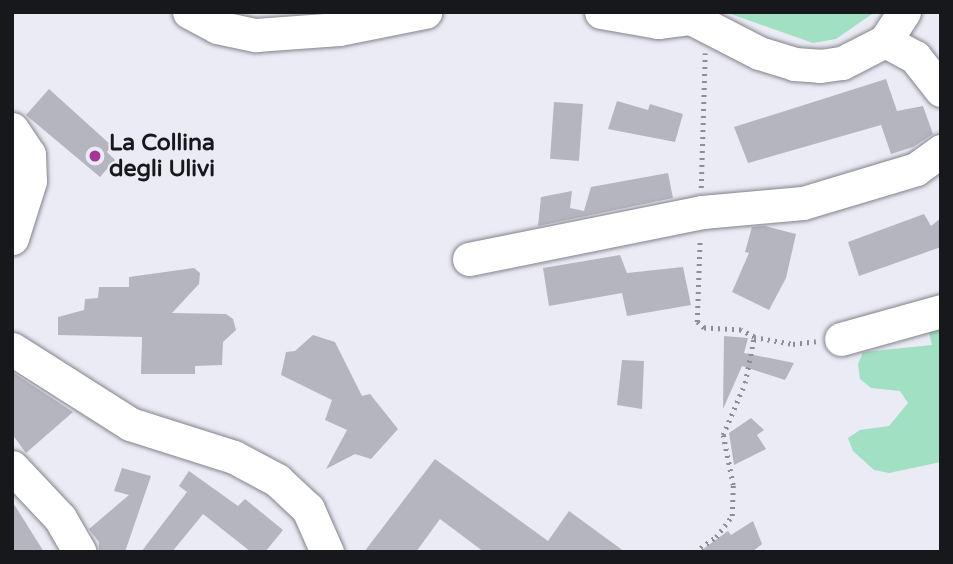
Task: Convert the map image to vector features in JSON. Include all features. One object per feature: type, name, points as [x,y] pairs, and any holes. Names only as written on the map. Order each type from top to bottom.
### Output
[{"type":"street","points":[[189,12],[217,27],[256,35],[339,29],[425,12]]},
{"type":"street","points":[[298,12],[339,29]]},
{"type":"street","points":[[601,12],[658,22],[695,18],[794,64],[842,63],[885,41],[904,12]]},
{"type":"street","points":[[885,41],[915,57],[941,90]]},
{"type":"street","points":[[12,129],[29,154],[30,181],[12,238]]},
{"type":"street","points":[[468,259],[702,212],[803,203],[916,169],[941,151]]},
{"type":"street","points":[[841,339],[941,311]]},
{"type":"street","points":[[12,349],[130,424],[234,457],[276,480],[308,509],[327,552]]},
{"type":"street","points":[[12,467],[60,518],[80,552]]},
{"type":"path","points":[[695,18],[706,84],[700,201]]},
{"type":"path","points":[[702,225],[697,322],[704,328],[741,330],[754,337],[793,344],[841,339]]},
{"type":"path","points":[[695,552],[716,537],[732,516],[733,485],[723,435],[744,383],[754,337]]},
{"type":"green space","points":[[725,12],[875,12],[836,39],[813,43]]},
{"type":"green space","points":[[941,324],[941,462],[889,473],[874,470],[853,451],[848,438],[860,430],[889,426],[908,403],[900,391],[871,388],[860,379],[858,364],[863,352],[932,345],[928,329]]},
{"type":"building","points":[[886,79],[897,111],[923,106],[933,134],[913,147],[891,154],[881,125],[748,163],[734,127]]},
{"type":"building","points":[[49,89],[112,146],[107,152],[115,160],[100,177],[26,115]]},
{"type":"building","points":[[617,101],[648,110],[650,104],[683,114],[675,142],[608,129]]},
{"type":"building","points":[[554,102],[583,104],[579,161],[550,159]]},
{"type":"building","points":[[668,173],[673,198],[538,226],[541,197],[572,191],[570,208],[584,211],[591,187]]},
{"type":"building","points":[[924,214],[931,226],[941,218],[941,247],[859,276],[848,242]]},
{"type":"building","points":[[765,226],[796,234],[786,278],[769,310],[732,292],[749,253],[745,252],[752,227]]},
{"type":"building","points":[[620,255],[627,273],[683,267],[691,305],[627,316],[622,293],[549,306],[543,268]]},
{"type":"building","points":[[194,268],[200,273],[199,284],[172,313],[226,314],[233,319],[236,330],[223,342],[222,365],[195,366],[195,374],[141,374],[142,337],[58,335],[58,317],[84,310],[85,299],[98,298],[99,287],[129,287],[129,277]]},
{"type":"building","points":[[313,335],[335,342],[362,396],[370,394],[398,429],[371,459],[355,454],[326,469],[347,430],[325,420],[332,400],[281,375],[286,352],[295,351]]},
{"type":"building","points":[[724,336],[748,338],[744,353],[794,363],[785,380],[742,366],[723,409]]},
{"type":"building","points":[[622,360],[644,361],[642,409],[617,405]]},
{"type":"building","points":[[12,372],[73,412],[26,453],[12,434]]},
{"type":"building","points":[[751,418],[764,430],[757,435],[766,449],[734,465],[729,433]]},
{"type":"building","points":[[435,459],[548,541],[569,511],[625,552],[484,552],[440,519],[416,552],[364,552]]},
{"type":"building","points":[[122,468],[151,476],[125,552],[99,552],[99,542],[89,529],[129,495],[114,491]]},
{"type":"building","points":[[189,471],[238,506],[245,499],[283,530],[265,552],[251,552],[203,514],[172,552],[141,552],[187,492],[179,486]]},
{"type":"building","points":[[12,501],[44,552],[12,552]]},
{"type":"building","points":[[753,521],[762,544],[752,552],[699,552],[728,531],[731,535]]},
{"type":"place","name":"La Collina degli Ulivi","points":[[95,156]]}]
